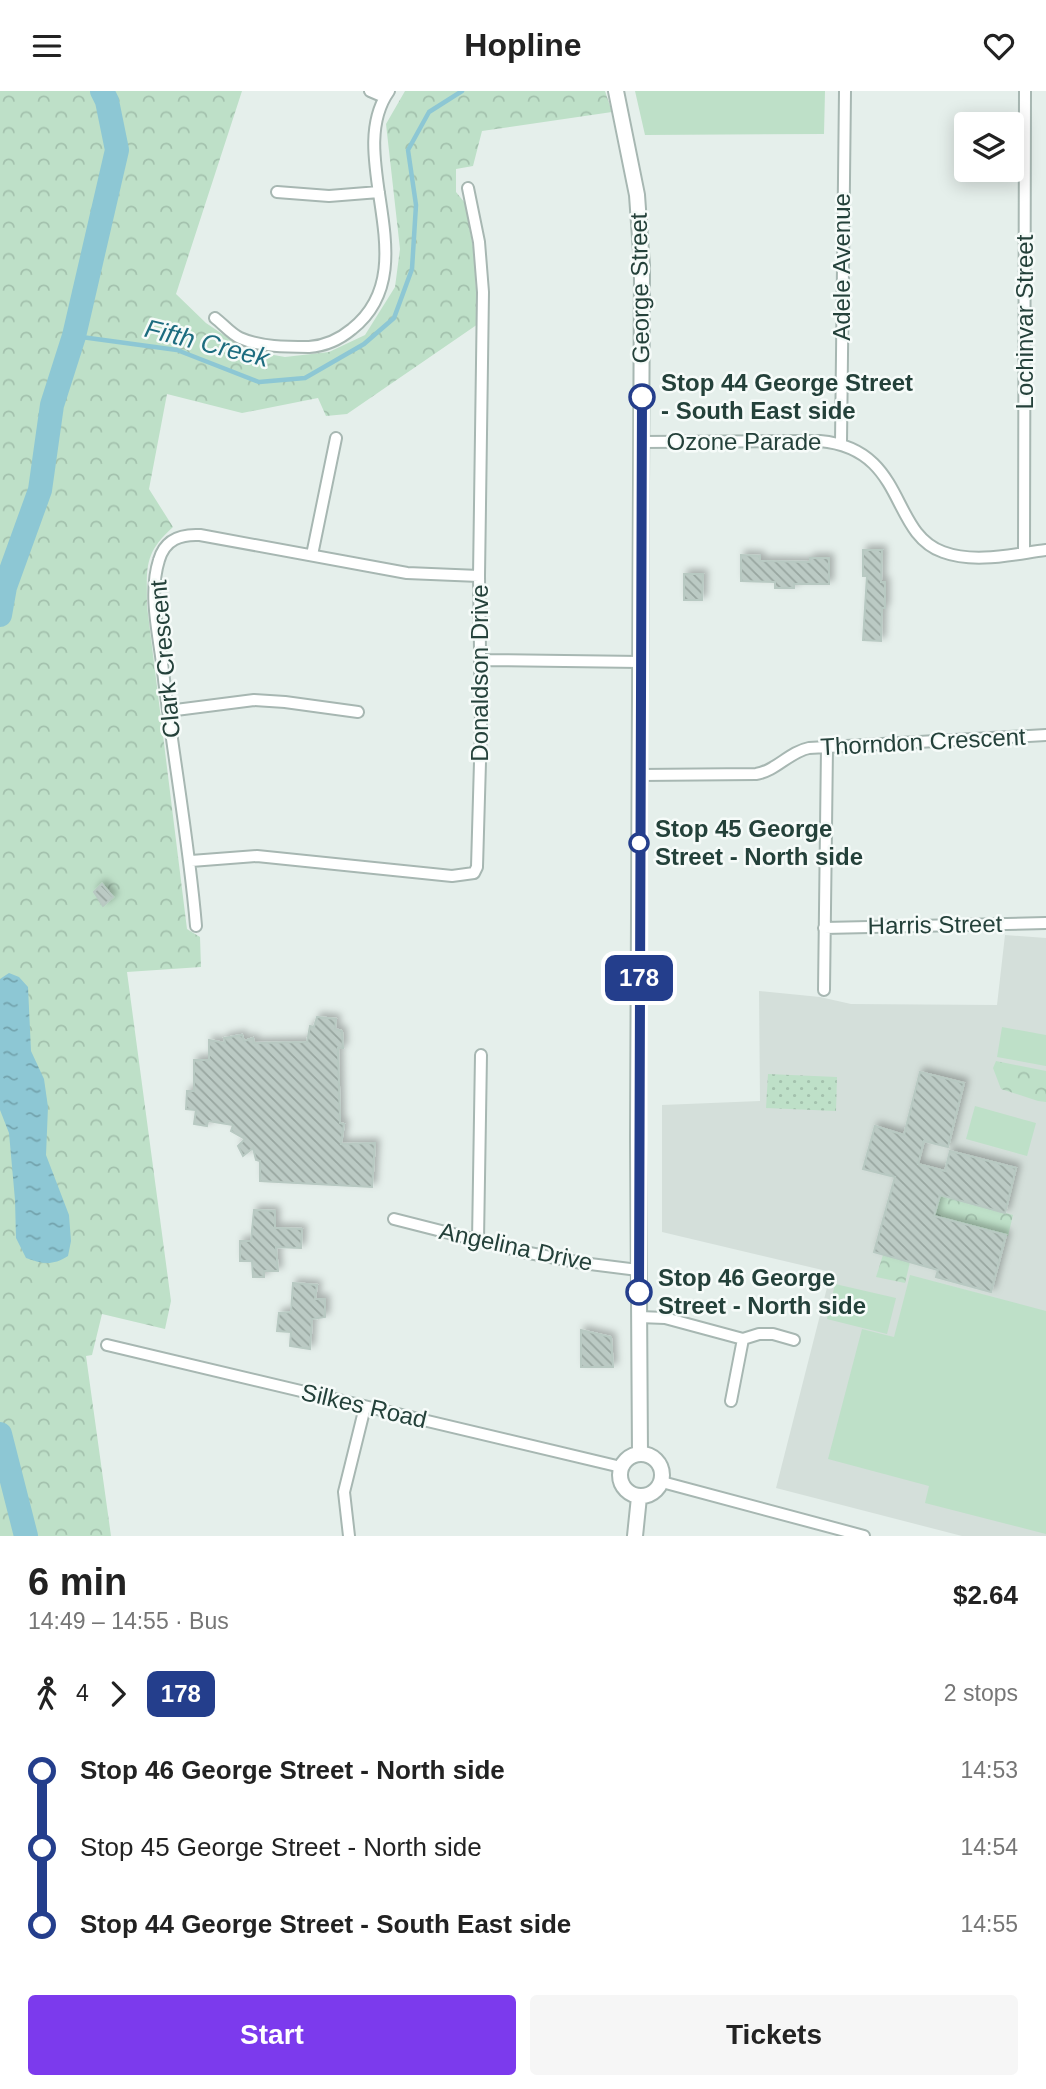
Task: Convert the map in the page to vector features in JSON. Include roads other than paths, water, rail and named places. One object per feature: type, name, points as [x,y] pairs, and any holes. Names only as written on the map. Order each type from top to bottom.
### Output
[{"type":"street","points":[[215,318],[239,338],[271,345],[314,347],[345,335],[370,309],[380,291],[384,274],[385,235],[375,145],[377,115],[387,94],[370,91]]},
{"type":"street","name":"George Street","points":[[616,91],[641,227],[638,1271],[640,1454]]},
{"type":"street","name":"Adele Avenue","points":[[841,443],[845,91]]},
{"type":"street","name":"Lochinvar Street","points":[[1024,553],[1026,91]]},
{"type":"street","name":"Donaldson Drive","points":[[191,861],[257,856],[452,876],[474,873],[477,867],[483,292],[479,242],[468,188]]},
{"type":"street","points":[[277,192],[329,196],[379,192]]},
{"type":"street","points":[[312,555],[336,438]]},
{"type":"street","name":"Ozone Parade","points":[[641,442],[841,443],[874,464],[888,480],[912,525],[933,548],[958,556],[979,558],[1046,550]]},
{"type":"street","name":"Clark Crescent","points":[[196,926],[191,861],[154,598],[159,557],[165,547],[174,538],[186,534],[200,535],[407,573],[479,576]]},
{"type":"street","points":[[481,660],[640,661]]},
{"type":"street","points":[[168,711],[254,700],[358,712]]},
{"type":"street","name":"Thorndon Crescent","points":[[640,775],[756,774],[765,773],[798,750],[1046,735]]},
{"type":"street","points":[[824,990],[827,747]]},
{"type":"street","name":"Harris Street","points":[[824,928],[1046,923]]},
{"type":"street","points":[[478,1240],[481,1055]]},
{"type":"street","name":"Angelina Drive","points":[[394,1219],[562,1260],[638,1271]]},
{"type":"street","points":[[639,1317],[665,1318],[743,1339],[774,1333],[794,1340]]},
{"type":"street","points":[[731,1401],[743,1339]]},
{"type":"street","name":"Silkes Road","points":[[107,1345],[621,1467]]},
{"type":"street","points":[[349,1536],[344,1492],[365,1407]]},
{"type":"street","points":[[640,1454],[654,1458],[662,1470],[662,1482],[654,1493],[639,1497],[625,1490],[619,1476],[621,1467],[627,1459],[640,1454]]},
{"type":"street","points":[[662,1482],[824,1531],[864,1536]]},
{"type":"street","points":[[635,1536],[639,1497]]},
{"type":"water","points":[[9,973],[19,977],[28,987],[31,1051],[44,1079],[48,1107],[46,1155],[69,1215],[71,1241],[68,1256],[52,1263],[26,1258],[16,1238],[9,1133],[0,1110],[0,979]]},
{"type":"waterway","points":[[0,615],[5,587],[40,490],[52,405],[74,336],[117,150],[107,101],[102,91]]},
{"type":"waterway","name":"Fifth Creek","points":[[74,336],[177,350],[259,382],[305,378],[364,344],[394,318],[412,269],[416,205],[408,150],[429,112],[462,91]]},
{"type":"waterway","points":[[0,1434],[26,1536]]},
{"type":"place","name":"Stop 44 George Street - South East side","points":[[642,397]]},
{"type":"place","name":"Stop 45 George Street - North side","points":[[639,843]]},
{"type":"place","name":"Stop 46 George Street - North side","points":[[639,1292]]}]
